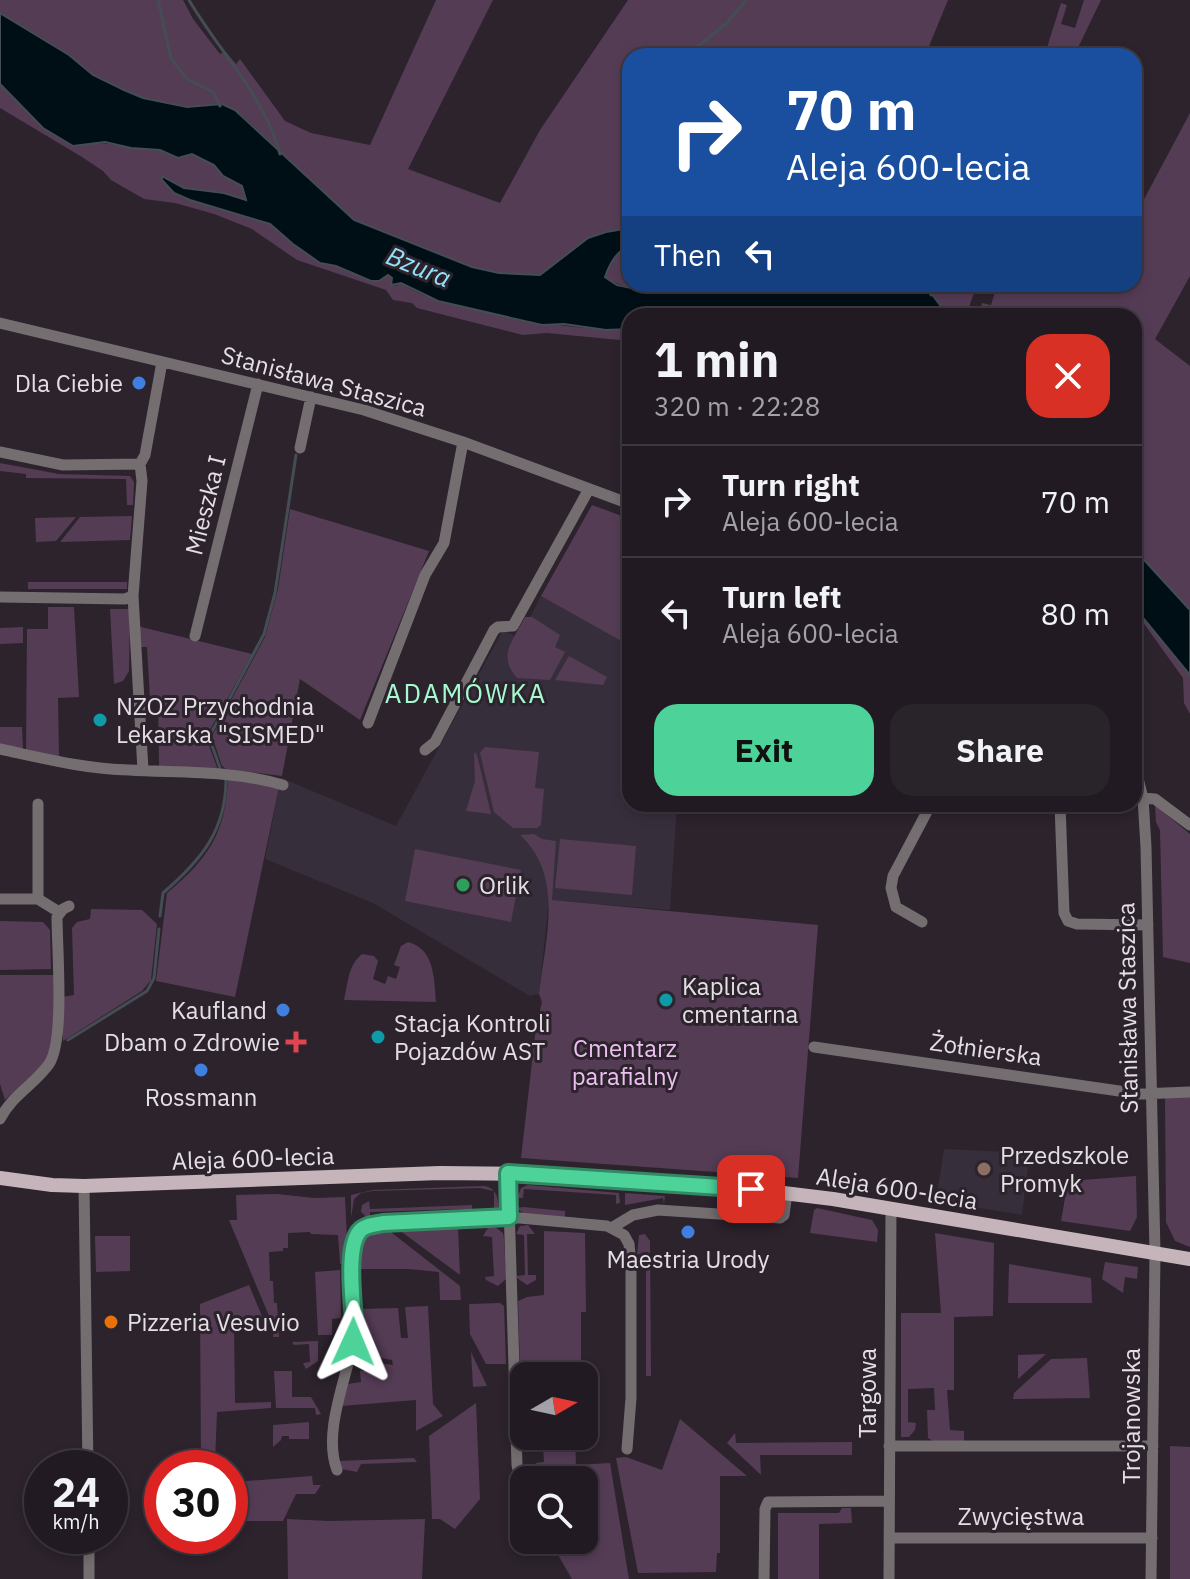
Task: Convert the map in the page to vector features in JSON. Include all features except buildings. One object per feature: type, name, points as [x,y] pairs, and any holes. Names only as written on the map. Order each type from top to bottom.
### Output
[{"type":"main road","name":"Aleja 600-lecia","points":[[0,1178],[84,1186],[508,1173],[787,1193],[1190,1259]]},
{"type":"street","name":"Stanisława Staszica","points":[[0,323],[364,410],[463,442],[622,501]]},
{"type":"street","points":[[143,770],[133,596],[142,481],[140,464],[145,455],[162,362]]},
{"type":"street","name":"Mieszka I","points":[[195,636],[258,384]]},
{"type":"street","points":[[300,448],[311,397]]},
{"type":"street","points":[[368,723],[425,575],[444,543],[463,442]]},
{"type":"street","points":[[0,452],[63,465],[140,464]]},
{"type":"street","points":[[425,750],[435,742],[494,630],[513,626],[589,489]]},
{"type":"street","points":[[0,597],[125,599],[133,596]]},
{"type":"street","points":[[0,749],[95,768],[217,773],[283,785]]},
{"type":"street","name":"Stanisława Staszica","points":[[1142,794],[1155,1253]]},
{"type":"street","points":[[1143,798],[1155,799],[1190,825]]},
{"type":"street","points":[[38,804],[38,899]]},
{"type":"street","points":[[922,922],[896,907],[891,888],[893,876],[927,812]]},
{"type":"street","points":[[1060,812],[1064,913],[1068,921],[1077,924],[1148,925]]},
{"type":"street","points":[[0,899],[38,899],[64,909],[55,1050],[49,1065],[15,1096],[0,1119]]},
{"type":"street","name":"Żołnierska","points":[[814,1047],[1151,1094],[1190,1092]]},
{"type":"street","points":[[508,1173],[517,1466]]},
{"type":"street","points":[[84,1186],[88,1450]]},
{"type":"street","name":"Aleja 600-lecia","points":[[337,1470],[334,1417],[355,1334],[352,1267],[354,1243],[360,1231],[383,1223],[509,1217],[613,1227],[633,1215],[658,1210],[780,1218],[784,1215],[787,1193]]},
{"type":"street","name":"Targowa","points":[[889,1579],[891,1208]]},
{"type":"street","points":[[613,1227],[624,1235],[631,1254],[631,1398],[627,1449]]},
{"type":"street","name":"Trojanowska","points":[[1151,1579],[1155,1253]]},
{"type":"street","points":[[889,1446],[1153,1446]]},
{"type":"street","points":[[764,1579],[765,1509],[768,1502],[889,1501]]},
{"type":"street","name":"Zwycięstwa","points":[[889,1538],[1152,1538]]},
{"type":"street","points":[[89,1554],[89,1579]]},
{"type":"shaded area","points":[[541,596],[622,642],[622,812],[676,812],[670,910],[549,900],[539,994],[530,996],[373,903],[265,859],[281,778],[396,826],[503,630],[519,638]]},
{"type":"shaded area","name":"Przedszkole Promyk","points":[[944,1149],[1030,1153],[1022,1215],[936,1201]]},
{"type":"green space","points":[[0,0],[183,0],[193,19],[220,54],[225,51],[236,64],[240,59],[285,121],[311,133],[370,145],[436,0],[493,0],[408,169],[500,203],[540,130],[628,0],[948,0],[928,48],[622,48],[622,229],[606,232],[540,275],[499,273],[472,267],[354,221],[244,117],[222,104],[187,107],[143,98],[93,75],[69,55],[0,13]]},
{"type":"green space","points":[[1084,0],[1101,0],[1078,48],[1047,48],[1061,3],[1067,5],[1061,24],[1075,28]]},
{"type":"green space","points":[[0,84],[43,128],[91,142],[160,150],[178,158],[192,154],[214,165],[223,176],[242,186],[247,200],[224,193],[184,188],[163,176],[174,193],[270,224],[320,263],[336,266],[371,281],[388,275],[395,286],[401,283],[438,300],[515,317],[572,327],[622,329],[622,340],[547,333],[523,335],[393,300],[386,290],[297,260],[252,229],[175,203],[144,199],[0,108]]},
{"type":"green space","points":[[1190,113],[1190,276],[1155,339],[1190,366],[1190,610],[1142,558],[1142,308],[981,308],[982,303],[991,305],[995,292],[1142,292],[1142,203]]},
{"type":"green space","points":[[622,250],[622,285],[605,277]]},
{"type":"green space","points":[[974,292],[969,308],[942,308],[930,293]]},
{"type":"green space","points":[[0,463],[59,474],[130,476],[134,482],[133,505],[127,505],[126,479],[26,478],[26,474],[0,471]]},
{"type":"green space","points":[[592,505],[622,516],[622,642],[541,596]]},
{"type":"green space","points":[[290,509],[429,551],[360,720],[300,679],[282,776],[226,769],[222,766],[212,736],[265,637],[278,589]]},
{"type":"green space","points":[[132,516],[130,540],[60,542],[80,517]]},
{"type":"green space","points":[[76,517],[56,541],[36,542],[35,518]]},
{"type":"green space","points":[[28,582],[127,582],[127,589],[28,589]]},
{"type":"green space","points":[[48,607],[74,607],[79,697],[58,698],[59,757],[26,752],[27,629],[48,629]]},
{"type":"green space","points":[[110,609],[130,609],[129,671],[123,681],[114,684]]},
{"type":"green space","points":[[525,617],[532,617],[560,635],[555,647],[565,652],[550,680],[517,678],[511,670],[509,648]]},
{"type":"green space","points":[[1144,619],[1190,675],[1190,714],[1184,703],[1183,678],[1142,621]]},
{"type":"green space","points":[[137,626],[252,654],[206,737],[218,770],[159,766],[158,699],[150,699],[147,647],[139,647]]},
{"type":"green space","points":[[23,627],[23,643],[0,644],[0,628]]},
{"type":"green space","points":[[569,656],[607,677],[603,685],[555,680]]},
{"type":"green space","points":[[0,727],[22,727],[23,748],[19,751],[0,746]]},
{"type":"green space","points":[[485,747],[539,752],[535,788],[544,789],[541,825],[537,828],[513,828],[494,812],[480,753]]},
{"type":"green space","points":[[474,752],[491,814],[466,811],[475,781]]},
{"type":"green space","points":[[228,778],[279,787],[235,997],[156,981],[167,893],[204,856],[219,830]]},
{"type":"green space","points":[[1155,805],[1190,834],[1190,963],[1163,957],[1160,830]]},
{"type":"green space","name":"Cmentarz parafialny","points":[[534,834],[556,841],[552,900],[818,925],[798,1178],[521,1158],[536,1027],[542,1002],[539,994],[549,910],[543,870],[534,851],[520,835]]},
{"type":"green space","points":[[560,839],[636,846],[632,895],[555,888]]},
{"type":"green space","name":"Orlik","points":[[415,849],[521,870],[511,922],[405,901]]},
{"type":"green space","points":[[91,909],[142,910],[157,924],[151,980],[142,991],[63,1041],[62,997],[74,995],[72,928],[77,922],[90,919]]},
{"type":"green space","points":[[0,921],[43,922],[50,930],[51,969],[0,970]]},
{"type":"green space","points":[[408,942],[417,946],[428,958],[436,1002],[344,1000],[351,969],[357,958],[362,954],[374,956],[378,961],[373,979],[385,984],[388,976],[396,979],[400,967],[394,965],[401,946]]},
{"type":"green space","points":[[0,975],[54,975],[55,1031],[49,1059],[5,1100],[0,1084]]},
{"type":"green space","points":[[1190,1096],[1190,1247],[1175,1241],[1166,1222],[1165,1098]]},
{"type":"green space","points":[[1136,1176],[1137,1217],[1130,1231],[1061,1221],[1068,1181]]},
{"type":"green space","points":[[528,1185],[619,1193],[620,1203],[616,1204],[616,1195],[524,1189],[523,1198],[517,1198],[521,1188]]},
{"type":"green space","points":[[484,1186],[494,1191],[480,1188],[361,1193],[354,1199],[351,1218],[351,1195],[373,1190]]},
{"type":"green space","points":[[494,1191],[499,1209],[485,1214],[482,1209],[494,1208]]},
{"type":"green space","points":[[625,1193],[665,1196],[664,1204],[663,1198],[625,1205]]},
{"type":"green space","points":[[236,1195],[345,1197],[348,1263],[340,1264],[338,1235],[288,1233],[288,1248],[269,1252],[279,1337],[273,1337],[274,1328],[229,1220],[237,1220]]},
{"type":"green space","points":[[369,1201],[370,1209],[472,1205],[472,1210],[463,1217],[462,1209],[370,1212],[370,1220],[361,1212],[362,1205]]},
{"type":"green space","points":[[741,1202],[784,1205],[780,1212],[741,1210]]},
{"type":"green space","points":[[516,1208],[565,1211],[565,1220],[525,1214]]},
{"type":"green space","points":[[817,1208],[872,1220],[878,1230],[877,1242],[810,1233]]},
{"type":"green space","points":[[528,1225],[535,1234],[527,1234],[528,1275],[536,1275],[536,1280],[527,1285],[517,1278],[525,1275],[524,1235],[516,1234],[520,1226]]},
{"type":"green space","points":[[495,1227],[503,1233],[504,1239],[506,1279],[498,1286],[485,1277],[494,1276],[492,1237],[483,1236],[488,1228]]},
{"type":"green space","points":[[458,1228],[460,1275],[399,1230]]},
{"type":"green space","points":[[387,1229],[460,1286],[461,1300],[440,1300],[439,1272],[358,1269],[357,1243],[365,1233]]},
{"type":"green space","points":[[544,1231],[585,1233],[586,1312],[581,1312],[581,1362],[520,1362],[518,1301],[544,1295]]},
{"type":"green space","points":[[935,1233],[994,1243],[993,1316],[954,1317],[954,1390],[947,1390],[950,1430],[964,1431],[964,1441],[933,1441],[928,1438],[927,1410],[935,1410],[934,1388],[908,1389],[908,1422],[916,1423],[915,1430],[909,1437],[901,1437],[901,1313],[941,1313]]},
{"type":"green space","points":[[645,1234],[650,1241],[651,1376],[646,1376],[646,1255],[637,1254],[639,1235]]},
{"type":"green space","points":[[95,1236],[130,1236],[130,1271],[96,1272]]},
{"type":"green space","points":[[1105,1262],[1138,1267],[1137,1279],[1125,1277],[1123,1293],[1102,1279]]},
{"type":"green space","points":[[1009,1264],[1091,1278],[1092,1303],[1008,1303]]},
{"type":"green space","points":[[340,1270],[341,1318],[332,1319],[332,1335],[318,1335],[315,1272]]},
{"type":"green space","points":[[249,1285],[264,1321],[234,1323],[235,1403],[271,1402],[271,1408],[217,1412],[215,1450],[201,1450],[200,1304]]},
{"type":"green space","points":[[500,1303],[504,1306],[506,1364],[486,1364],[470,1334],[469,1304]]},
{"type":"green space","points":[[428,1306],[433,1404],[443,1416],[416,1431],[416,1400],[341,1406],[348,1384],[361,1382],[360,1371],[372,1371],[372,1362],[393,1365],[392,1360],[364,1355],[364,1340],[359,1339],[359,1309],[398,1308],[401,1338],[408,1338],[405,1307]]},
{"type":"green space","points":[[318,1341],[318,1361],[306,1369],[303,1363],[310,1362],[309,1344],[294,1345],[292,1342]]},
{"type":"green space","points":[[471,1352],[487,1386],[473,1387]]},
{"type":"green space","points":[[1046,1354],[1018,1379],[1018,1355]]},
{"type":"green space","points":[[1087,1358],[1090,1398],[1013,1399],[1014,1393],[1051,1359]]},
{"type":"green space","points":[[274,1371],[292,1371],[292,1397],[311,1397],[321,1414],[316,1415],[315,1408],[276,1408]]},
{"type":"green space","points":[[476,1403],[480,1499],[455,1529],[440,1519],[432,1519],[429,1436]]},
{"type":"green space","points":[[680,1419],[747,1476],[720,1476],[720,1553],[717,1553],[716,1572],[638,1573],[616,1458],[626,1457],[662,1470]]},
{"type":"green space","points":[[309,1422],[309,1439],[282,1436],[273,1447],[273,1425]]},
{"type":"green space","points":[[735,1433],[736,1443],[852,1442],[852,1455],[760,1455],[761,1475],[727,1443]]},
{"type":"green space","points":[[1170,1446],[1190,1447],[1190,1579],[1170,1579]]},
{"type":"green space","points":[[543,1450],[575,1450],[576,1465],[610,1463],[629,1579],[572,1579],[557,1554],[598,1554],[598,1466],[536,1466],[536,1463],[544,1462]]},
{"type":"green space","points":[[414,1458],[417,1462],[361,1464],[357,1472],[342,1469],[338,1461]]},
{"type":"green space","points":[[312,1476],[313,1485],[321,1485],[315,1494],[296,1494],[283,1521],[248,1521],[248,1481]]},
{"type":"green space","points":[[842,1508],[851,1508],[852,1523],[819,1524],[819,1579],[778,1579],[778,1513],[839,1513]]},
{"type":"green space","points":[[287,1519],[425,1519],[422,1579],[288,1579]]},
{"type":"water","name":"Bzura","points":[[0,13],[69,55],[93,75],[143,98],[187,107],[222,104],[235,110],[354,220],[472,267],[499,273],[540,275],[588,238],[622,229],[622,250],[614,258],[605,277],[622,286],[622,292],[929,292],[942,308],[622,308],[622,329],[606,330],[564,324],[542,325],[438,301],[401,283],[391,285],[392,278],[388,275],[379,281],[371,281],[336,266],[320,263],[270,224],[174,193],[162,176],[184,188],[224,193],[246,200],[242,186],[223,176],[214,165],[192,154],[178,158],[160,150],[105,142],[73,146],[43,128],[0,84]]},
{"type":"water","points":[[1142,558],[1190,610],[1190,675],[1142,617]]},
{"type":"waterway","points":[[158,0],[171,58],[187,79],[213,92],[220,106]]},
{"type":"waterway","points":[[189,0],[252,93],[273,132],[280,154]]},
{"type":"waterway","points":[[696,48],[727,23],[746,0]]},
{"type":"waterway","points":[[220,768],[209,737],[264,634],[275,593],[296,455]]},
{"type":"waterway","points":[[160,916],[163,893],[200,856],[216,829],[222,814],[226,779]]},
{"type":"waterway","points":[[68,1040],[147,991],[154,978],[159,929]]},
{"type":"place","name":"Dla Ciebie","points":[[139,383]]},
{"type":"place","name":"NZOZ Przychodnia Lekarska \"SISMED\"","points":[[100,720]]},
{"type":"place","name":"Orlik","points":[[463,885]]},
{"type":"place","name":"Kaplica cmentarna","points":[[666,1000]]},
{"type":"place","name":"Kaufland","points":[[283,1010]]},
{"type":"place","name":"Stacja Kontroli Pojazdów AST","points":[[378,1037]]},
{"type":"place","name":"Dbam o Zdrowie","points":[[296,1042]]},
{"type":"place","name":"Rossmann","points":[[201,1070]]},
{"type":"place","name":"Przedszkole Promyk","points":[[984,1169]]},
{"type":"place","name":"Maestria Urody","points":[[688,1232]]},
{"type":"place","name":"Pizzeria Vesuvio","points":[[111,1322]]},
{"type":"district","name":"ADAMÓWKA","points":[[466,693]]},
{"type":"route","points":[[353,1342],[353,1250],[360,1231],[368,1226],[509,1217],[508,1173],[751,1189]]}]
